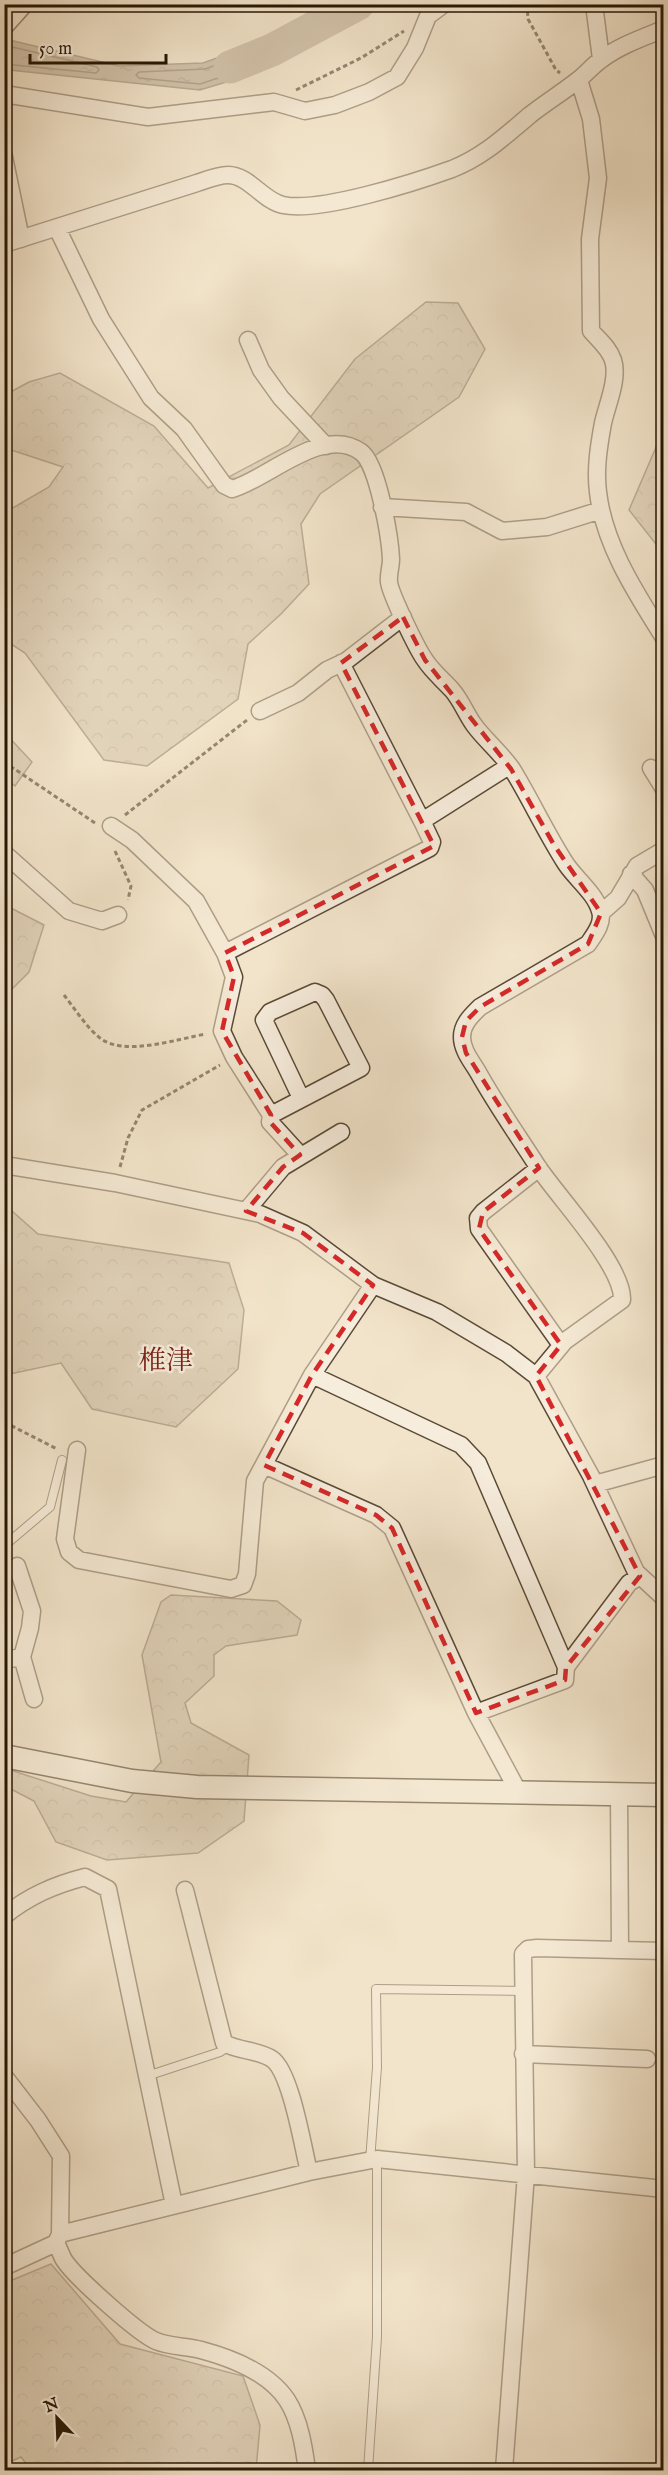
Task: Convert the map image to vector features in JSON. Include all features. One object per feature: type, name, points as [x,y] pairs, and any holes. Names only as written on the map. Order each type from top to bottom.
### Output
[{"type":"street","points":[[4,23],[21,4]]},
{"type":"street","points":[[4,94],[148,117],[274,102],[305,111],[335,105],[378,87],[397,76],[415,48],[428,15],[444,4]]},
{"type":"street","points":[[594,4],[601,59]]},
{"type":"street","points":[[4,244],[228,175],[241,179],[282,206],[309,206],[374,193],[454,168],[484,154],[601,59],[631,42],[663,29]]},
{"type":"street","points":[[576,81],[591,119],[598,178],[590,239],[591,331],[609,351],[614,362],[614,375],[603,425],[597,469],[601,510],[603,521],[621,562],[639,599],[663,638]]},
{"type":"street","points":[[4,157],[21,239]]},
{"type":"street","points":[[57,228],[101,319],[151,398],[184,429],[224,485],[232,489],[246,485],[308,450],[326,446],[348,446],[362,453],[372,466],[382,507],[391,560],[388,583],[425,660],[454,693],[474,724],[509,766],[573,876],[592,896],[601,913]]},
{"type":"street","points":[[248,340],[261,370],[281,398],[326,446]]},
{"type":"street","points":[[382,507],[466,512],[502,531],[547,527],[601,510]]},
{"type":"street","points":[[260,711],[298,693],[403,617]]},
{"type":"street","points":[[225,953],[430,848],[432,842],[422,820],[341,663]]},
{"type":"street","points":[[422,820],[509,766]]},
{"type":"street","points":[[651,768],[663,789]]},
{"type":"street","points":[[109,828],[132,840],[196,902],[225,953],[234,977],[222,1031],[234,1056],[271,1115],[270,1122],[300,1155]]},
{"type":"street","points":[[536,1376],[561,1345],[622,1300],[622,1289],[603,1254],[539,1168],[466,1053],[462,1037],[466,1021],[480,1007],[588,944],[598,929],[601,913],[618,898],[630,874],[637,866],[663,850]]},
{"type":"street","points":[[4,853],[69,911],[102,921],[118,915]]},
{"type":"street","points":[[630,874],[645,890],[663,936]]},
{"type":"street","points":[[271,1115],[361,1068],[327,1000],[322,994],[315,992],[270,1012],[264,1020],[301,1098]]},
{"type":"street","points":[[246,1211],[283,1167],[341,1132]]},
{"type":"street","points":[[4,1165],[115,1183],[260,1214],[303,1233],[373,1285],[437,1312],[506,1353],[536,1376],[595,1484],[640,1576],[663,1598]]},
{"type":"street","points":[[539,1168],[483,1212],[478,1218],[479,1229],[561,1345]]},
{"type":"street","points":[[77,1450],[65,1539],[69,1552],[79,1560],[231,1589],[243,1585],[247,1574],[255,1481],[312,1375],[373,1285]]},
{"type":"street","points":[[312,1375],[461,1445],[478,1462],[566,1667],[566,1680],[476,1713]]},
{"type":"street","points":[[595,1484],[663,1465]]},
{"type":"street","points":[[264,1466],[376,1515],[392,1528],[476,1713],[518,1791]]},
{"type":"street","points":[[17,1566],[32,1611],[22,1657],[34,1699]]},
{"type":"street","points":[[566,1667],[629,1583],[640,1576]]},
{"type":"street","points":[[4,1660],[22,1657]]},
{"type":"street","points":[[4,1756],[132,1781],[197,1787],[663,1795]]},
{"type":"street","points":[[620,1794],[620,1950]]},
{"type":"street","points":[[4,1916],[54,1885],[85,1877],[108,1889],[174,2205]]},
{"type":"street","points":[[185,1890],[224,2043],[270,2057],[281,2067],[309,2172]]},
{"type":"street","points":[[504,2470],[526,2174],[523,1954],[528,1949],[562,1947],[663,1951]]},
{"type":"street","points":[[523,2054],[647,2059]]},
{"type":"street","points":[[6,2080],[38,2120],[61,2156],[58,2238],[63,2259],[86,2286],[153,2340],[211,2352],[245,2366],[262,2376],[287,2400],[296,2420],[308,2470]]},
{"type":"street","points":[[4,2267],[58,2238],[174,2205],[309,2172],[374,2160],[663,2189]]},
{"type":"lane","points":[[122,4],[152,4]]},
{"type":"lane","points":[[4,1546],[50,1507],[62,1460]]},
{"type":"lane","points":[[368,2470],[378,2337],[374,2160],[377,2067],[376,1989],[523,1991]]},
{"type":"lane","points":[[147,2076],[220,2052],[229,2046]]},
{"type":"path","points":[[527,4],[528,19],[556,70],[576,81]]},
{"type":"path","points":[[274,102],[361,58],[428,15]]},
{"type":"path","points":[[109,828],[215,743],[260,711]]},
{"type":"path","points":[[4,762],[91,822],[109,828]]},
{"type":"path","points":[[109,828],[131,886],[128,900],[118,915]]},
{"type":"path","points":[[64,995],[99,1038],[112,1046],[129,1048],[222,1031]]},
{"type":"path","points":[[115,1183],[128,1138],[142,1110],[234,1056]]},
{"type":"path","points":[[4,1426],[10,1425],[56,1447],[62,1460]]},
{"type":"highlighted area","points":[[403,617],[425,660],[511,769],[554,845],[601,913],[588,944],[480,1007],[466,1021],[462,1037],[466,1053],[539,1168],[483,1212],[479,1229],[561,1345],[536,1376],[640,1576],[566,1667],[565,1680],[476,1713],[392,1528],[376,1515],[264,1465],[312,1375],[373,1285],[303,1233],[246,1211],[283,1167],[300,1155],[270,1122],[271,1115],[222,1031],[234,977],[225,953],[434,846],[341,663]]},
{"type":"green space","points":[[426,302],[458,303],[485,349],[459,397],[320,494],[301,524],[309,584],[248,644],[238,699],[147,766],[104,760],[25,653],[5,640],[4,513],[49,487],[63,467],[5,448],[5,395],[29,382],[60,373],[154,426],[208,488],[289,445],[355,359]]},
{"type":"green space","points":[[663,431],[663,553],[629,510]]},
{"type":"green space","points":[[4,732],[32,762],[15,786],[5,778]]},
{"type":"green space","points":[[5,905],[44,925],[29,972],[5,996]]},
{"type":"green space","points":[[4,1204],[38,1234],[229,1263],[244,1310],[238,1369],[176,1427],[92,1409],[61,1363],[5,1375]]},
{"type":"green space","points":[[171,1595],[277,1601],[301,1620],[297,1635],[226,1646],[214,1655],[214,1676],[185,1703],[191,1723],[249,1755],[244,1821],[198,1853],[107,1860],[56,1842],[34,1801],[5,1786],[4,1768],[91,1796],[126,1802],[161,1762],[142,1655],[161,1602]]},
{"type":"green space","points":[[51,2264],[120,2344],[243,2376],[260,2425],[256,2470],[31,2470],[21,2457],[5,2464],[5,2283]]},
{"type":"water","points":[[5,39],[119,66],[203,63],[267,40],[276,64],[256,73],[200,90],[5,69]]},
{"type":"waterway","points":[[230,67],[272,50],[358,4]]},
{"type":"district","name":"椎津","points":[[166,1362]]}]
